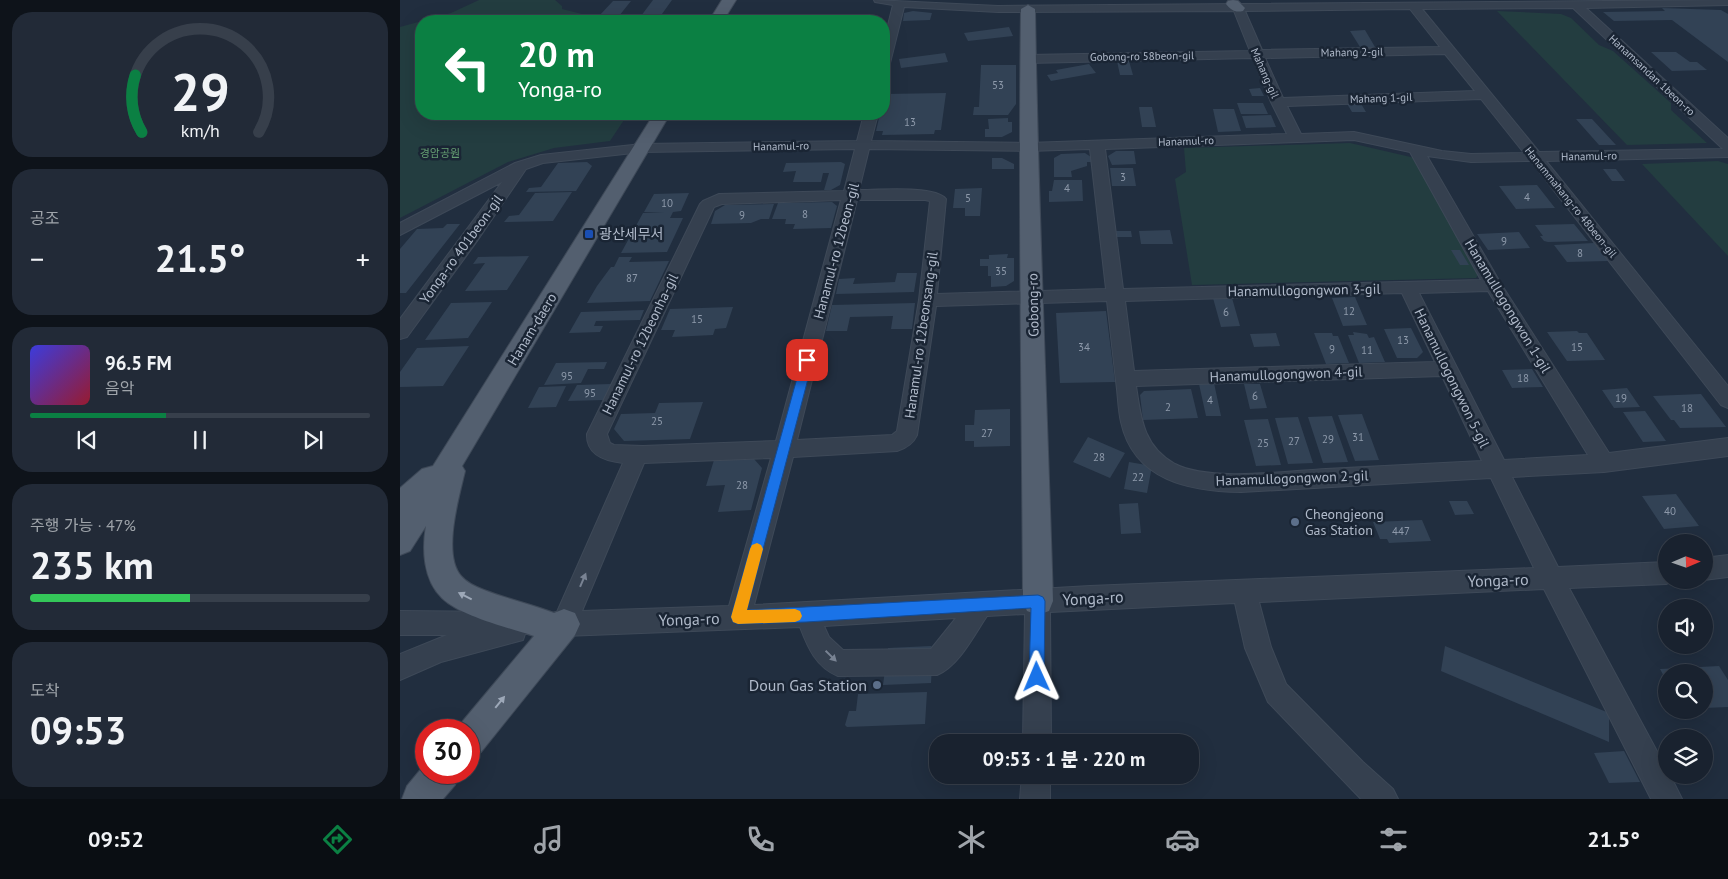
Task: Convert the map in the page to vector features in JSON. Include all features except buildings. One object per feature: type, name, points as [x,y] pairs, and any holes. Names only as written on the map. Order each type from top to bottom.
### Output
[{"type":"main road","points":[[720,15],[729,0]]},
{"type":"main road","name":"Gobong-ro","points":[[1028,4],[1028,147],[1033,296],[1038,601]]},
{"type":"main road","name":"Hanam-daero","points":[[400,542],[658,120]]},
{"type":"main road","points":[[400,505],[454,456]]},
{"type":"main road","points":[[454,456],[438,537],[444,576],[452,588],[466,597],[554,624],[480,725]]},
{"type":"main road","points":[[420,799],[432,784]]},
{"type":"street","points":[[879,0],[960,8],[1028,4],[1134,2],[1413,6],[1573,2]]},
{"type":"street","points":[[890,28],[900,1]]},
{"type":"street","points":[[1028,4],[1479,1],[1728,2]]},
{"type":"street","name":"Hanamsandan 1beon-ro","points":[[1573,2],[1728,146]]},
{"type":"street","name":"Mahang-gil","points":[[1234,4],[1278,102],[1296,137]]},
{"type":"street","name":"Hanammahang-ro 48beon-gil","points":[[1413,6],[1728,400]]},
{"type":"street","name":"Mahang 2-gil","points":[[1256,54],[1448,50]]},
{"type":"street","name":"Gobong-ro 58beon-gil","points":[[1028,59],[1256,54]]},
{"type":"street","name":"Mahang 1-gil","points":[[1278,102],[1484,95]]},
{"type":"street","name":"Hanamul-ro 12beon-gil","points":[[738,617],[865,145],[870,120]]},
{"type":"street","name":"Hanamul-ro","points":[[400,230],[520,166],[541,159],[642,148],[865,145],[1028,147],[1354,136],[1442,155],[1471,158],[1728,153]]},
{"type":"street","name":"Hanamullogongwon 2-gil","points":[[1097,145],[1131,423],[1136,438],[1156,464],[1175,474],[1216,483],[1262,482],[1604,463],[1728,447]]},
{"type":"street","name":"Hanamullogongwon 1-gil","points":[[1415,148],[1493,285],[1604,463]]},
{"type":"street","name":"Yonga-ro 401beon-gil","points":[[400,332],[472,237],[520,166]]},
{"type":"street","name":"Hanamul-ro 12beonsang-gil","points":[[784,450],[896,443],[906,435],[928,300],[938,199],[928,195],[850,195]]},
{"type":"street","name":"Hanamul-ro 12beonha-gil","points":[[784,450],[637,455],[608,452],[598,445],[596,440],[597,434],[708,204],[719,200],[850,195]]},
{"type":"street","name":"Hanamullogongwon 3-gil","points":[[928,300],[1493,285]]},
{"type":"street","name":"Hanamullogongwon 5-gil","points":[[1408,288],[1551,578],[1667,799]]},
{"type":"street","name":"Hanamullogongwon 4-gil","points":[[1126,379],[1447,368]]},
{"type":"street","points":[[400,667],[439,650],[554,624],[637,455]]},
{"type":"street","points":[[1713,568],[1728,566]]},
{"type":"street","name":"Yonga-ro","points":[[400,623],[554,624],[806,615],[1038,601],[1658,572]]},
{"type":"street","points":[[1244,591],[1258,648],[1277,693],[1353,772],[1383,799]]},
{"type":"street","points":[[1037,734],[1036,645],[1038,601]]},
{"type":"street","points":[[806,615],[820,646],[838,663],[937,662],[958,637],[980,605]]},
{"type":"street","points":[[1035,799],[1036,784]]},
{"type":"green space","points":[[479,0],[555,0],[562,6],[562,9],[582,14],[444,15]]},
{"type":"green space","points":[[1497,11],[1561,14],[1571,18],[1599,45],[1613,51],[1671,103],[1671,110],[1707,143],[1627,145]]},
{"type":"green space","name":"경암공원","points":[[415,23],[415,120],[624,120],[610,141],[554,148],[508,162],[400,218],[400,27]]},
{"type":"green space","points":[[1350,143],[1415,158],[1481,271],[1476,278],[1192,285],[1175,179],[1186,172],[1184,148]]},
{"type":"green space","points":[[1718,161],[1728,164],[1728,256],[1642,164]]},
{"type":"slow traffic","points":[[757,549],[738,617],[795,616]]},
{"type":"place","name":"광산세무서","points":[[589,234]]},
{"type":"place","name":"Cheongjeong Gas Station","points":[[1295,522]]},
{"type":"place","name":"Doun Gas Station","points":[[877,685]]},
{"type":"route","points":[[807,360],[738,617],[806,615],[1038,601],[1037,677]]}]
